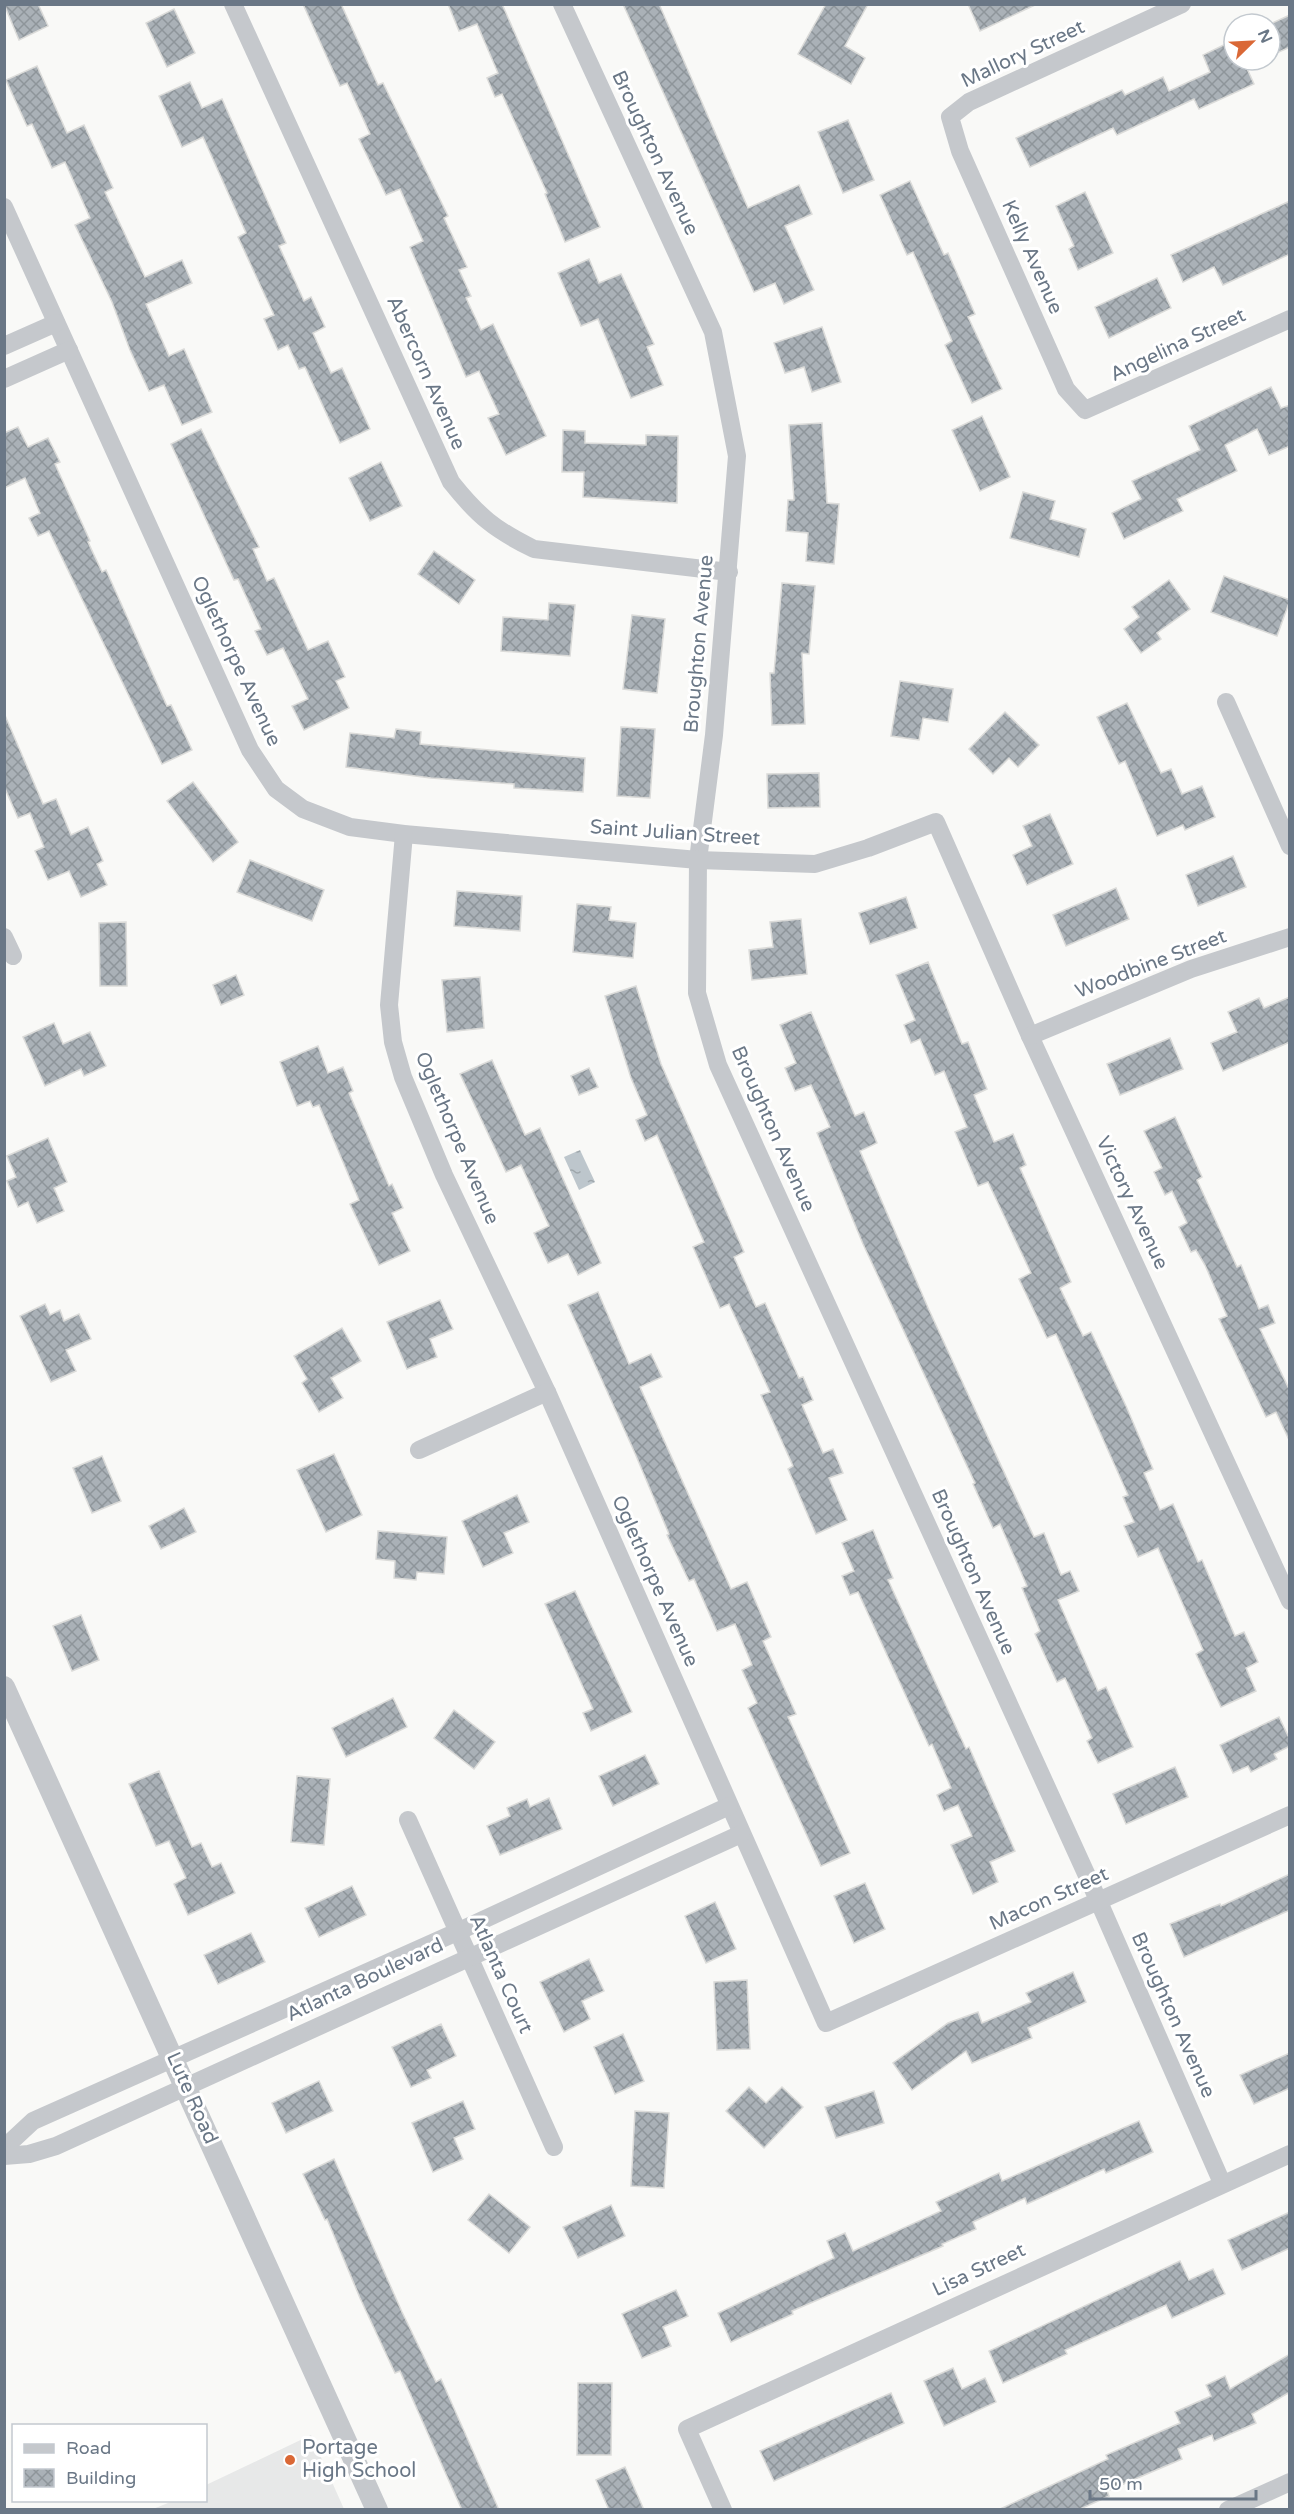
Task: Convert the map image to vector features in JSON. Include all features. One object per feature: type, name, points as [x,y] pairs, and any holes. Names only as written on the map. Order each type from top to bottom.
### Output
[{"type":"street","name":"Abercorn Avenue","points":[[233,4],[451,482],[476,513],[507,536],[534,549],[729,572]]},
{"type":"street","name":"Broughton Avenue","points":[[562,4],[714,333],[737,456],[714,735],[698,860],[697,993],[718,1065],[1099,1902],[1222,2183]]},
{"type":"street","name":"Mallory Street","points":[[950,117],[969,102],[1182,4]]},
{"type":"street","name":"Kelly Avenue","points":[[950,117],[960,151],[1066,389],[1085,410]]},
{"type":"street","name":"Oglethorpe Avenue","points":[[4,207],[250,750],[276,789],[303,809],[350,827],[404,834],[389,1005],[393,1042],[403,1077],[444,1175],[547,1392],[826,2023]]},
{"type":"street","name":"Angelina Street","points":[[1085,410],[1290,319]]},
{"type":"street","points":[[4,346],[56,323]]},
{"type":"street","points":[[4,379],[69,350]]},
{"type":"street","points":[[1226,702],[1290,846]]},
{"type":"street","name":"Saint Julian Street","points":[[404,834],[698,860],[815,864],[868,848],[936,822]]},
{"type":"street","name":"Victory Avenue","points":[[936,822],[1030,1035],[1290,1601]]},
{"type":"street","points":[[4,937],[13,956]]},
{"type":"street","name":"Woodbine Street","points":[[1030,1035],[1191,969],[1290,937]]},
{"type":"street","points":[[419,1450],[547,1392]]},
{"type":"street","name":"Lute Road","points":[[4,1687],[174,2057],[377,2510]]},
{"type":"street","name":"Atlanta Boulevard","points":[[4,2148],[33,2121],[457,1932],[729,1806]]},
{"type":"street","name":"Macon Street","points":[[826,2023],[1290,1815]]},
{"type":"street","name":"Atlanta Court","points":[[408,1820],[554,2147]]},
{"type":"street","name":"Atlanta Boulevard","points":[[4,2156],[29,2154],[56,2146],[741,1834]]},
{"type":"street","name":"Lisa Street","points":[[723,2510],[687,2429],[1222,2183],[1290,2154]]},
{"type":"street","points":[[1228,2510],[1290,2482]]},
{"type":"shaded area","name":"Portage High School","points":[[311,2435],[344,2509],[153,2509],[170,2502],[207,2502],[207,2485]]},
{"type":"water","points":[[580,1150],[595,1182],[579,1190],[564,1157]]},
{"type":"building","points":[[4,4],[38,4],[48,26],[19,40]]},
{"type":"building","points":[[303,4],[341,4],[378,85],[383,83],[448,216],[444,218],[467,267],[459,270],[471,296],[466,298],[481,330],[493,324],[546,436],[506,455],[488,418],[499,414],[479,371],[466,377],[410,247],[423,241],[400,189],[386,195],[359,139],[370,134],[347,83],[340,86]]},
{"type":"building","points":[[448,4],[502,4],[600,227],[565,242],[545,194],[547,193],[502,94],[495,97],[487,78],[498,73],[477,24],[459,31]]},
{"type":"building","points":[[623,4],[659,4],[748,208],[799,185],[812,214],[785,226],[814,290],[784,304],[775,283],[754,292]]},
{"type":"building","points":[[826,4],[868,4],[845,46],[865,58],[851,84],[798,54]]},
{"type":"building","points":[[968,4],[1037,4],[980,31]]},
{"type":"building","points":[[174,9],[195,53],[167,67],[146,23]]},
{"type":"building","points":[[1290,15],[1290,47],[1282,51],[1282,19]]},
{"type":"building","points":[[1222,46],[1222,72],[1248,72],[1254,84],[1199,109],[1194,99],[1117,135],[1113,128],[1030,167],[1016,138],[1122,90],[1125,95],[1163,77],[1169,91],[1210,72],[1203,55]]},
{"type":"building","points":[[37,66],[67,133],[84,125],[113,188],[105,192],[145,277],[182,260],[192,283],[146,304],[169,356],[184,349],[212,412],[182,425],[164,385],[149,391],[130,350],[112,302],[75,225],[90,218],[65,162],[52,168],[32,124],[27,126],[6,80]]},
{"type":"building","points":[[190,82],[202,108],[222,99],[286,243],[279,246],[304,301],[311,297],[325,327],[313,333],[331,373],[342,368],[370,429],[340,443],[305,367],[299,369],[288,345],[278,350],[264,319],[274,315],[238,237],[246,233],[203,137],[182,147],[159,96]]},
{"type":"building","points":[[848,120],[874,180],[843,193],[818,132]]},
{"type":"building","points":[[910,181],[944,255],[948,253],[975,314],[968,317],[1002,389],[972,403],[945,345],[952,341],[913,252],[907,255],[880,195]]},
{"type":"building","points":[[1085,192],[1113,253],[1078,270],[1069,249],[1074,246],[1056,206]]},
{"type":"building","points":[[1290,201],[1290,254],[1223,285],[1214,267],[1183,282],[1171,255]]},
{"type":"building","points":[[589,259],[599,283],[621,274],[654,344],[647,347],[663,385],[631,398],[598,319],[581,326],[558,273]]},
{"type":"building","points":[[1157,278],[1171,308],[1109,338],[1095,307]]},
{"type":"building","points":[[822,327],[841,382],[812,392],[804,367],[785,373],[774,343]]},
{"type":"building","points":[[1271,387],[1281,408],[1290,405],[1290,446],[1269,455],[1257,429],[1225,445],[1237,471],[1177,499],[1183,511],[1124,539],[1112,513],[1141,499],[1132,481],[1200,450],[1189,426]]},
{"type":"building","points":[[982,416],[1010,477],[980,491],[952,430]]},
{"type":"building","points":[[822,423],[827,503],[839,504],[834,564],[806,561],[808,533],[786,531],[788,500],[794,500],[789,425]]},
{"type":"building","points":[[18,427],[28,447],[48,438],[60,462],[55,464],[90,541],[88,542],[102,572],[106,570],[167,706],[171,705],[192,750],[162,764],[49,531],[38,536],[29,518],[40,513],[25,478],[4,488],[4,433]]},
{"type":"building","points":[[201,429],[259,547],[253,549],[267,581],[274,578],[308,650],[328,641],[345,677],[336,681],[349,708],[304,730],[292,706],[308,699],[283,648],[267,655],[255,631],[261,629],[238,579],[234,580],[171,444]]},
{"type":"building","points":[[563,430],[585,431],[585,443],[646,445],[646,435],[678,436],[677,503],[583,497],[584,472],[562,472]]},
{"type":"building","points":[[381,462],[402,506],[370,521],[349,478]]},
{"type":"building","points":[[1023,492],[1055,501],[1050,519],[1086,529],[1079,557],[1010,538]]},
{"type":"building","points":[[434,551],[475,580],[459,604],[418,574]]},
{"type":"building","points":[[1224,576],[1290,600],[1277,636],[1211,612]]},
{"type":"building","points":[[1169,580],[1190,609],[1157,633],[1161,639],[1141,653],[1124,629],[1139,617],[1132,607]]},
{"type":"building","points":[[782,583],[815,586],[809,654],[802,653],[805,724],[772,725],[770,673],[774,673]]},
{"type":"building","points":[[549,603],[575,605],[570,656],[501,651],[503,617],[548,620]]},
{"type":"building","points":[[632,615],[665,619],[657,693],[623,689]]},
{"type":"building","points":[[900,681],[953,689],[948,722],[923,718],[919,740],[891,736]]},
{"type":"building","points":[[1127,703],[1161,773],[1171,769],[1182,794],[1202,786],[1215,817],[1185,830],[1183,825],[1157,836],[1125,761],[1119,764],[1097,717]]},
{"type":"building","points":[[1005,712],[1039,745],[1018,767],[1009,758],[993,774],[969,749]]},
{"type":"building","points":[[4,713],[43,804],[56,799],[71,835],[88,827],[103,861],[97,864],[107,885],[81,897],[69,871],[48,880],[35,851],[44,847],[30,813],[18,818],[4,786]]},
{"type":"building","points":[[621,727],[655,729],[650,798],[617,796]]},
{"type":"building","points":[[396,729],[421,732],[420,744],[585,758],[583,792],[514,788],[514,784],[431,778],[346,767],[350,733],[394,738]]},
{"type":"building","points":[[819,773],[820,807],[768,808],[767,774]]},
{"type":"building","points":[[193,782],[238,842],[213,862],[167,801]]},
{"type":"building","points":[[1050,814],[1073,864],[1027,885],[1013,855],[1032,846],[1023,826]]},
{"type":"building","points":[[1233,856],[1246,887],[1198,906],[1186,875]]},
{"type":"building","points":[[250,860],[324,890],[312,921],[237,892]]},
{"type":"building","points":[[1116,888],[1129,919],[1066,946],[1053,915]]},
{"type":"building","points":[[457,891],[522,896],[520,931],[454,926]]},
{"type":"building","points":[[906,897],[917,928],[870,944],[859,913]]},
{"type":"building","points":[[577,904],[611,907],[609,920],[636,923],[633,958],[573,952]]},
{"type":"building","points":[[801,919],[807,974],[752,980],[749,950],[773,947],[770,922]]},
{"type":"building","points":[[126,922],[127,986],[100,986],[99,923]]},
{"type":"building","points":[[928,962],[962,1044],[968,1042],[987,1089],[974,1095],[994,1142],[1013,1134],[1026,1165],[1020,1168],[1071,1282],[1060,1288],[1083,1336],[1091,1332],[1126,1406],[1153,1469],[1144,1473],[1160,1510],[1173,1504],[1198,1562],[1202,1560],[1235,1636],[1244,1632],[1258,1662],[1246,1668],[1256,1691],[1221,1707],[1196,1654],[1203,1650],[1158,1548],[1138,1557],[1124,1526],[1134,1522],[1123,1497],[1128,1495],[1056,1334],[1047,1338],[1019,1279],[1031,1273],[988,1182],[978,1186],[955,1132],[967,1127],[944,1071],[935,1075],[920,1039],[911,1043],[904,1025],[915,1020],[896,975]]},
{"type":"building","points":[[236,975],[244,995],[221,1005],[213,985]]},
{"type":"building","points":[[480,977],[484,1028],[447,1032],[442,980]]},
{"type":"building","points":[[636,986],[661,1064],[744,1252],[734,1257],[756,1307],[765,1303],[799,1378],[803,1377],[813,1400],[802,1405],[823,1453],[833,1449],[843,1473],[829,1478],[847,1520],[816,1534],[788,1469],[793,1466],[761,1395],[770,1392],[729,1304],[720,1308],[693,1247],[704,1242],[657,1135],[645,1141],[636,1120],[647,1115],[631,1078],[605,996]]},
{"type":"building","points":[[1290,997],[1290,1042],[1223,1071],[1211,1043],[1237,1032],[1228,1012],[1259,998],[1264,1008]]},
{"type":"building","points":[[811,1012],[855,1116],[864,1112],[877,1143],[860,1151],[929,1310],[1034,1537],[1044,1533],[1061,1575],[1070,1571],[1079,1591],[1058,1600],[1098,1691],[1106,1687],[1133,1747],[1098,1763],[1087,1741],[1092,1738],[1065,1678],[1057,1682],[1035,1634],[1040,1631],[1022,1588],[1027,1586],[1000,1524],[993,1528],[973,1484],[975,1483],[863,1244],[817,1133],[830,1127],[811,1085],[795,1091],[785,1068],[796,1063],[780,1025]]},
{"type":"building","points":[[54,1023],[63,1044],[90,1032],[106,1066],[84,1076],[81,1069],[45,1086],[23,1037]]},
{"type":"building","points":[[1170,1038],[1183,1069],[1120,1095],[1107,1064]]},
{"type":"building","points":[[318,1046],[328,1073],[343,1067],[353,1091],[349,1093],[389,1186],[392,1184],[403,1208],[392,1213],[410,1251],[379,1265],[350,1204],[359,1200],[319,1105],[313,1107],[310,1101],[297,1106],[280,1062]]},
{"type":"building","points":[[492,1060],[525,1135],[540,1128],[601,1263],[578,1275],[568,1254],[548,1263],[534,1233],[549,1226],[521,1165],[506,1172],[460,1074]]},
{"type":"building","points":[[589,1068],[598,1087],[579,1095],[571,1076]]},
{"type":"building","points":[[1175,1117],[1202,1177],[1197,1180],[1237,1267],[1241,1265],[1259,1309],[1268,1305],[1275,1323],[1260,1329],[1290,1391],[1290,1442],[1276,1412],[1266,1417],[1219,1319],[1227,1316],[1205,1265],[1196,1250],[1191,1252],[1179,1227],[1187,1223],[1172,1191],[1165,1195],[1154,1172],[1162,1168],[1144,1131]]},
{"type":"building","points":[[48,1138],[67,1182],[54,1188],[64,1211],[37,1223],[28,1202],[18,1207],[7,1181],[16,1177],[7,1156]]},
{"type":"building","points":[[598,1292],[629,1364],[651,1354],[662,1377],[640,1387],[731,1589],[747,1582],[771,1637],[763,1641],[796,1714],[788,1717],[850,1853],[821,1866],[748,1708],[757,1703],[742,1670],[752,1665],[735,1624],[717,1631],[694,1579],[689,1581],[667,1535],[669,1534],[634,1451],[568,1305]]},
{"type":"building","points":[[440,1300],[453,1329],[430,1339],[437,1357],[407,1369],[387,1322]]},
{"type":"building","points":[[45,1304],[50,1315],[60,1310],[64,1321],[79,1314],[91,1339],[66,1350],[76,1371],[51,1382],[20,1316]]},
{"type":"building","points":[[342,1328],[361,1361],[331,1378],[343,1398],[319,1412],[302,1383],[307,1379],[294,1356]]},
{"type":"building","points":[[334,1454],[362,1515],[326,1532],[297,1470]]},
{"type":"building","points":[[102,1456],[121,1501],[92,1513],[73,1468]]},
{"type":"building","points":[[517,1495],[529,1522],[504,1533],[513,1553],[483,1567],[462,1521]]},
{"type":"building","points":[[184,1508],[196,1532],[161,1549],[149,1526]]},
{"type":"building","points":[[873,1530],[893,1578],[888,1580],[966,1749],[969,1747],[1015,1851],[990,1862],[998,1882],[973,1894],[951,1845],[972,1836],[958,1805],[944,1811],[937,1795],[951,1788],[932,1744],[929,1746],[858,1592],[850,1595],[842,1576],[854,1571],[842,1543]]},
{"type":"building","points":[[378,1531],[447,1537],[444,1574],[417,1572],[416,1580],[394,1578],[395,1561],[376,1559]]},
{"type":"building","points":[[575,1591],[632,1712],[591,1731],[583,1713],[593,1709],[545,1604]]},
{"type":"building","points":[[81,1615],[99,1660],[72,1671],[53,1626]]},
{"type":"building","points":[[393,1698],[407,1727],[346,1757],[332,1728]]},
{"type":"building","points":[[454,1710],[495,1742],[474,1769],[434,1738]]},
{"type":"building","points":[[1279,1717],[1290,1740],[1290,1746],[1274,1754],[1277,1759],[1251,1772],[1248,1766],[1233,1773],[1220,1745]]},
{"type":"building","points":[[645,1755],[659,1784],[613,1806],[599,1776]]},
{"type":"building","points":[[1175,1767],[1188,1797],[1126,1824],[1113,1794]]},
{"type":"building","points":[[159,1771],[192,1847],[201,1843],[212,1867],[221,1863],[235,1893],[188,1915],[174,1884],[186,1878],[169,1841],[156,1846],[129,1784]]},
{"type":"building","points":[[297,1776],[330,1779],[324,1845],[291,1842]]},
{"type":"building","points":[[549,1798],[562,1829],[500,1855],[487,1826],[510,1816],[507,1808],[527,1799],[530,1807]]},
{"type":"building","points":[[1290,1874],[1290,1910],[1184,1957],[1170,1924],[1220,1904],[1221,1906]]},
{"type":"building","points":[[865,1883],[885,1929],[854,1943],[834,1896]]},
{"type":"building","points":[[352,1886],[366,1915],[319,1937],[305,1908]]},
{"type":"building","points":[[715,1902],[736,1949],[706,1963],[685,1916]]},
{"type":"building","points":[[251,1933],[265,1962],[218,1984],[204,1955]]},
{"type":"building","points":[[589,1959],[604,1991],[582,2001],[590,2019],[564,2032],[540,1982]]},
{"type":"building","points":[[1073,1972],[1086,2002],[1028,2028],[1032,2038],[972,2063],[966,2051],[912,2090],[893,2063],[948,2023],[978,2012],[982,2023],[1031,2002],[1026,1993]]},
{"type":"building","points":[[747,1980],[750,2049],[717,2050],[714,1982]]},
{"type":"building","points":[[441,2024],[456,2056],[427,2070],[431,2078],[411,2087],[392,2047]]},
{"type":"building","points":[[623,2034],[644,2081],[615,2094],[594,2047]]},
{"type":"building","points":[[1290,2053],[1290,2088],[1254,2104],[1240,2075]]},
{"type":"building","points":[[319,2081],[333,2111],[286,2133],[272,2103]]},
{"type":"building","points":[[749,2087],[766,2103],[782,2087],[803,2107],[764,2148],[726,2111]]},
{"type":"building","points":[[874,2091],[884,2123],[836,2138],[825,2107]]},
{"type":"building","points":[[463,2101],[475,2129],[454,2138],[463,2159],[433,2172],[412,2123]]},
{"type":"building","points":[[635,2111],[669,2113],[664,2188],[631,2186]]},
{"type":"building","points":[[1139,2121],[1153,2152],[1106,2173],[1104,2169],[1027,2204],[1025,2198],[973,2222],[976,2229],[942,2244],[943,2246],[792,2311],[793,2314],[731,2342],[718,2313],[834,2258],[827,2241],[845,2233],[853,2251],[941,2211],[936,2202],[999,2173],[1002,2181]]},
{"type":"building","points":[[334,2159],[402,2312],[436,2382],[441,2379],[499,2510],[462,2510],[400,2371],[395,2373],[327,2219],[325,2220],[303,2174]]},
{"type":"building","points":[[489,2194],[530,2227],[509,2253],[468,2220]]},
{"type":"building","points":[[611,2205],[625,2236],[578,2258],[563,2227]]},
{"type":"building","points":[[1290,2212],[1290,2248],[1242,2270],[1228,2240]]},
{"type":"building","points":[[1180,2261],[1189,2280],[1213,2269],[1225,2294],[1172,2318],[1166,2305],[1065,2350],[1067,2354],[1003,2383],[989,2351]]},
{"type":"building","points":[[676,2290],[688,2316],[663,2327],[671,2346],[642,2358],[622,2314]]},
{"type":"building","points":[[1290,2354],[1290,2392],[1252,2414],[1256,2423],[1214,2441],[1212,2435],[1178,2449],[1182,2459],[1107,2491],[1109,2496],[1078,2510],[998,2510],[1108,2459],[1106,2455],[1180,2423],[1175,2412],[1211,2396],[1206,2385],[1225,2376],[1230,2389]]},
{"type":"building","points":[[953,2368],[962,2389],[985,2378],[996,2402],[944,2426],[924,2381]]},
{"type":"building","points":[[578,2383],[612,2383],[611,2455],[577,2455]]},
{"type":"building","points":[[891,2393],[904,2423],[774,2481],[760,2451]]},
{"type":"building","points":[[625,2467],[644,2510],[609,2510],[596,2480]]},
{"type":"place","name":"Portage High School","points":[[290,2460]]}]
